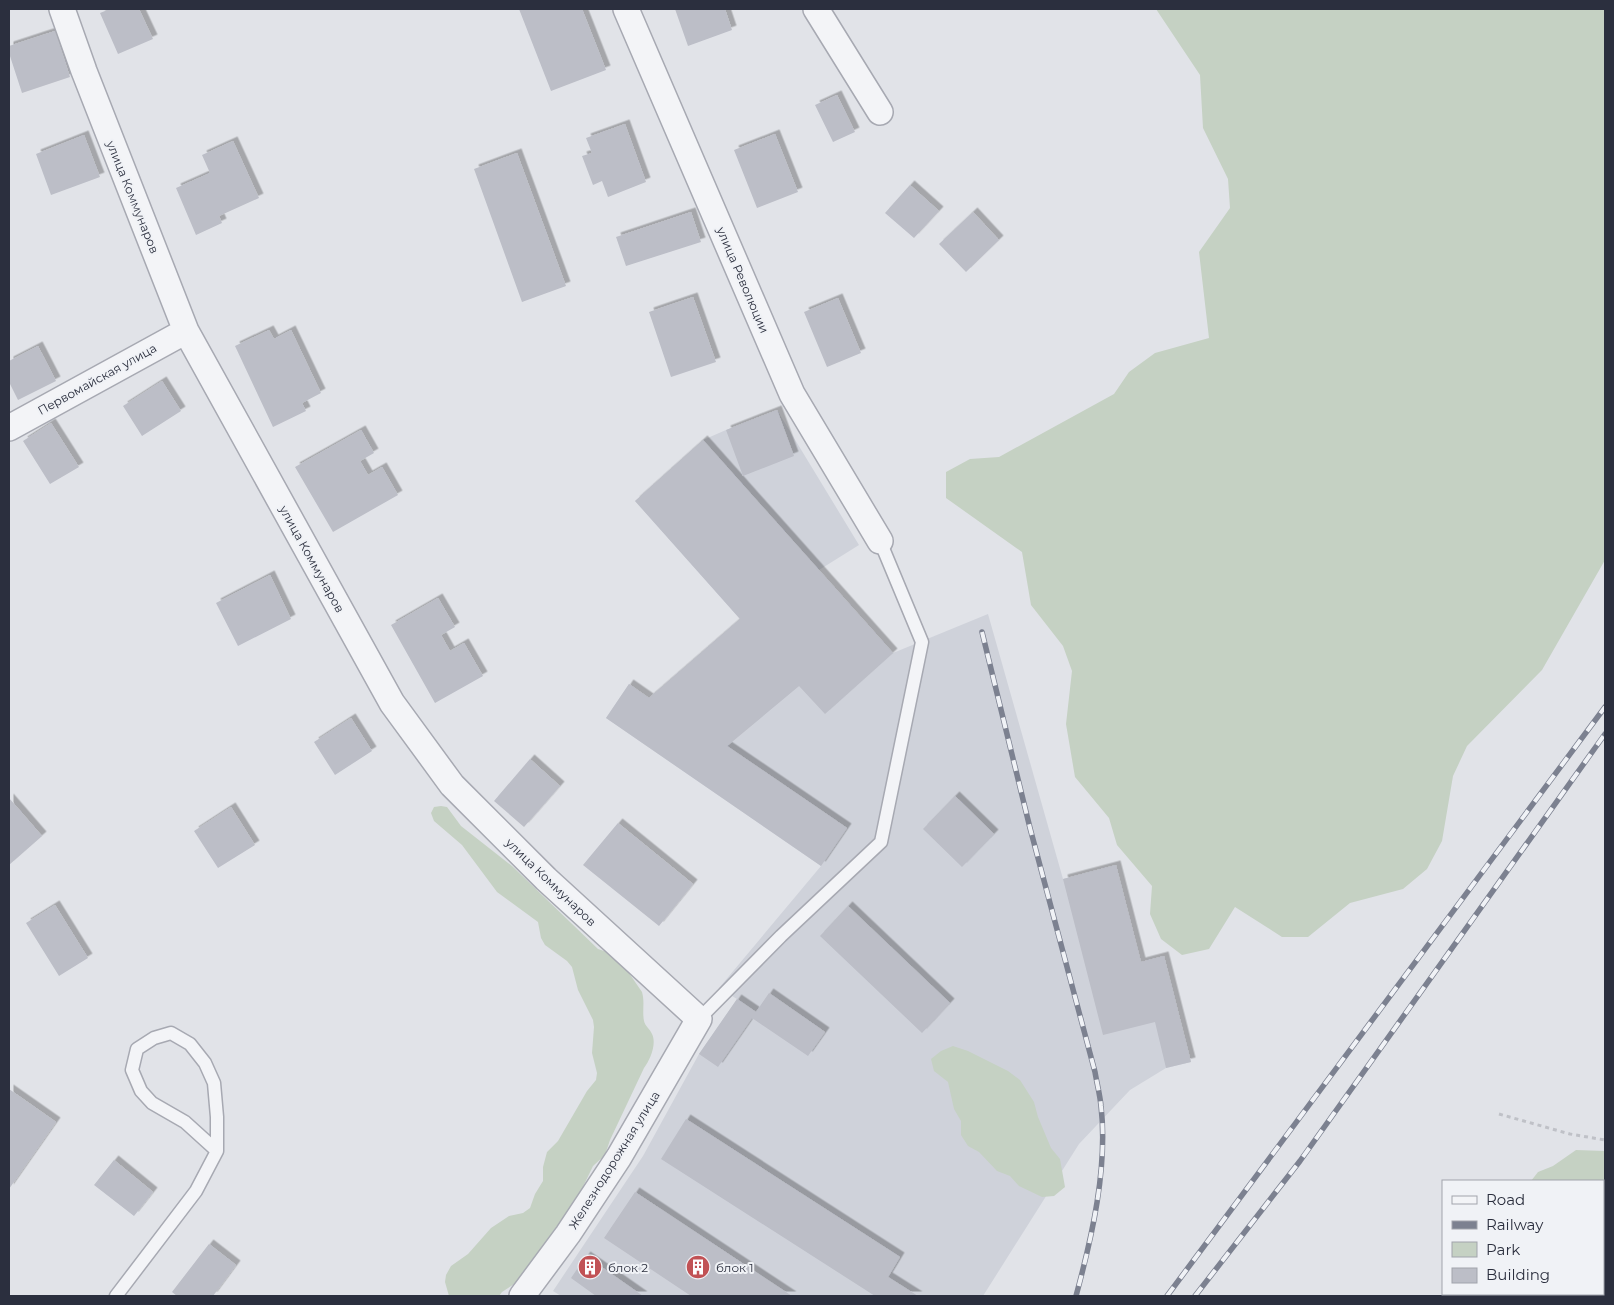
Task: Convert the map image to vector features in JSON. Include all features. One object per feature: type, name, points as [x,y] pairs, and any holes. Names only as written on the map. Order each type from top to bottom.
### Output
[{"type":"street","name":"улица Коммунаров","points":[[62,9],[84,72],[186,331],[392,703],[452,785],[546,879],[699,1019]]},
{"type":"street","name":"улица Революции","points":[[626,9],[792,394],[880,541]]},
{"type":"street","points":[[816,9],[880,112]]},
{"type":"street","name":"Первомайская улица","points":[[9,428],[186,331]]},
{"type":"street","name":"Железнодорожная улица","points":[[522,1296],[568,1234],[619,1157],[699,1019]]},
{"type":"lane","points":[[699,1019],[781,936],[881,842],[922,642],[880,541]]},
{"type":"lane","points":[[116,1296],[196,1191],[217,1151],[214,1083],[205,1063],[190,1044],[171,1033],[154,1038],[137,1050],[132,1070],[141,1091],[152,1103],[185,1122],[217,1151]]},
{"type":"path","points":[[1499,1114],[1570,1134],[1605,1140]]},
{"type":"shaded area","points":[[777,410],[859,545],[819,570],[893,653],[988,614],[1063,879],[1116,865],[1141,962],[1164,956],[1191,1062],[1166,1068],[1130,1090],[1079,1144],[983,1296],[561,1296],[553,1291],[643,1156],[699,1054],[737,999],[719,988],[821,866],[606,718],[629,684],[649,698],[740,619],[635,501],[703,440]]},
{"type":"green space","points":[[1156,9],[1605,9],[1605,560],[1542,670],[1467,746],[1453,776],[1442,841],[1427,869],[1403,889],[1350,903],[1308,937],[1282,937],[1235,907],[1209,949],[1182,955],[1161,939],[1150,914],[1152,886],[1117,845],[1109,818],[1075,777],[1066,724],[1072,671],[1063,646],[1031,605],[1022,552],[946,498],[946,472],[970,459],[999,457],[1114,394],[1129,372],[1155,353],[1209,338],[1199,252],[1230,208],[1228,179],[1203,128],[1200,75]]},
{"type":"green space","points":[[434,807],[447,807],[461,826],[512,866],[598,949],[613,954],[620,960],[642,992],[644,1021],[651,1032],[654,1042],[650,1056],[610,1140],[605,1155],[593,1166],[579,1195],[537,1255],[532,1268],[522,1279],[499,1296],[449,1296],[445,1282],[446,1275],[451,1266],[468,1254],[491,1228],[509,1216],[523,1213],[530,1208],[535,1194],[543,1181],[543,1167],[547,1152],[558,1141],[587,1091],[596,1080],[597,1073],[592,1053],[594,1027],[593,1020],[578,990],[572,967],[545,945],[541,938],[538,922],[497,892],[462,845],[434,821],[431,813]]},
{"type":"green space","points":[[953,1046],[968,1051],[1008,1071],[1020,1080],[1034,1102],[1051,1148],[1060,1159],[1065,1187],[1054,1196],[1042,1197],[1019,1186],[1010,1176],[997,1171],[979,1152],[968,1146],[961,1135],[961,1121],[954,1109],[948,1082],[934,1071],[931,1059],[941,1051]]},
{"type":"green space","points":[[1576,1150],[1605,1151],[1605,1296],[1490,1296],[1604,1295],[1604,1180],[1532,1180],[1538,1172],[1553,1166]]},
{"type":"building","points":[[110,9],[139,9],[153,39],[118,54],[100,13]]},
{"type":"building","points":[[519,9],[582,9],[606,70],[551,91]]},
{"type":"building","points":[[675,9],[725,9],[732,30],[688,46]]},
{"type":"building","points":[[55,31],[70,77],[22,93],[9,53],[9,46]]},
{"type":"building","points":[[837,95],[855,132],[833,142],[815,105]]},
{"type":"building","points":[[625,124],[646,182],[608,197],[602,181],[593,185],[582,156],[592,153],[586,138]]},
{"type":"building","points":[[775,134],[798,192],[757,208],[734,150]]},
{"type":"building","points":[[84,135],[100,177],[51,195],[36,154]]},
{"type":"building","points":[[233,141],[259,198],[219,216],[222,223],[196,235],[176,188],[210,173],[202,155]]},
{"type":"building","points":[[517,153],[566,286],[522,302],[474,169]]},
{"type":"building","points":[[910,185],[939,211],[914,238],[885,213]]},
{"type":"building","points":[[691,212],[701,242],[626,266],[616,237]]},
{"type":"building","points":[[973,212],[999,240],[966,272],[939,244]]},
{"type":"building","points":[[693,297],[716,362],[671,377],[649,312]]},
{"type":"building","points":[[838,298],[861,353],[827,367],[804,312]]},
{"type":"building","points":[[269,330],[274,339],[291,330],[321,393],[302,403],[306,411],[273,427],[235,346]]},
{"type":"building","points":[[38,346],[56,381],[18,400],[9,382],[9,361]]},
{"type":"building","points":[[162,381],[181,411],[142,436],[123,406]]},
{"type":"building","points":[[777,410],[794,456],[743,476],[726,430]]},
{"type":"building","points":[[51,423],[79,467],[50,484],[23,441]]},
{"type":"building","points":[[361,430],[374,453],[360,461],[368,475],[382,467],[398,495],[333,532],[295,467]]},
{"type":"building","points":[[703,440],[893,653],[825,714],[799,686],[727,746],[847,828],[821,866],[606,718],[629,684],[649,698],[740,619],[635,501]]},
{"type":"building","points":[[270,575],[291,619],[238,646],[216,603]]},
{"type":"building","points":[[438,598],[455,627],[441,635],[450,651],[464,643],[483,676],[435,703],[391,625]]},
{"type":"building","points":[[351,718],[372,751],[335,775],[314,742]]},
{"type":"building","points":[[530,759],[560,786],[524,827],[494,801]]},
{"type":"building","points":[[955,796],[994,834],[962,867],[923,829]]},
{"type":"building","points":[[9,798],[42,836],[9,865]]},
{"type":"building","points":[[231,807],[255,845],[218,868],[194,831]]},
{"type":"building","points":[[618,823],[693,884],[659,926],[583,865]]},
{"type":"building","points":[[1116,865],[1141,962],[1164,956],[1191,1062],[1166,1068],[1155,1022],[1103,1035],[1063,879]]},
{"type":"building","points":[[55,905],[88,958],[59,976],[26,923]]},
{"type":"building","points":[[848,906],[950,1003],[922,1033],[820,936]]},
{"type":"building","points":[[769,993],[825,1032],[808,1056],[752,1018],[718,1067],[699,1054],[737,999],[756,1012]]},
{"type":"building","points":[[9,1089],[56,1122],[9,1189]]},
{"type":"building","points":[[686,1119],[900,1257],[888,1277],[918,1296],[875,1296],[661,1159]]},
{"type":"building","points":[[114,1160],[153,1192],[134,1216],[94,1185]]},
{"type":"building","name":"блок 1","points":[[635,1192],[792,1296],[691,1296],[604,1238]]},
{"type":"building","points":[[209,1244],[236,1265],[213,1296],[177,1296],[172,1292]]},
{"type":"building","name":"блок 2","points":[[586,1256],[643,1296],[596,1296],[571,1278]]},
{"type":"railway","points":[[982,632],[1030,828],[1095,1072],[1101,1102],[1103,1129],[1097,1202],[1088,1250],[1076,1296]]},
{"type":"railway","points":[[1167,1296],[1605,707]]},
{"type":"railway","points":[[1195,1296],[1300,1161],[1605,734]]},
{"type":"place","name":"блок 2","points":[[590,1267]]},
{"type":"place","name":"блок 1","points":[[698,1267]]}]
